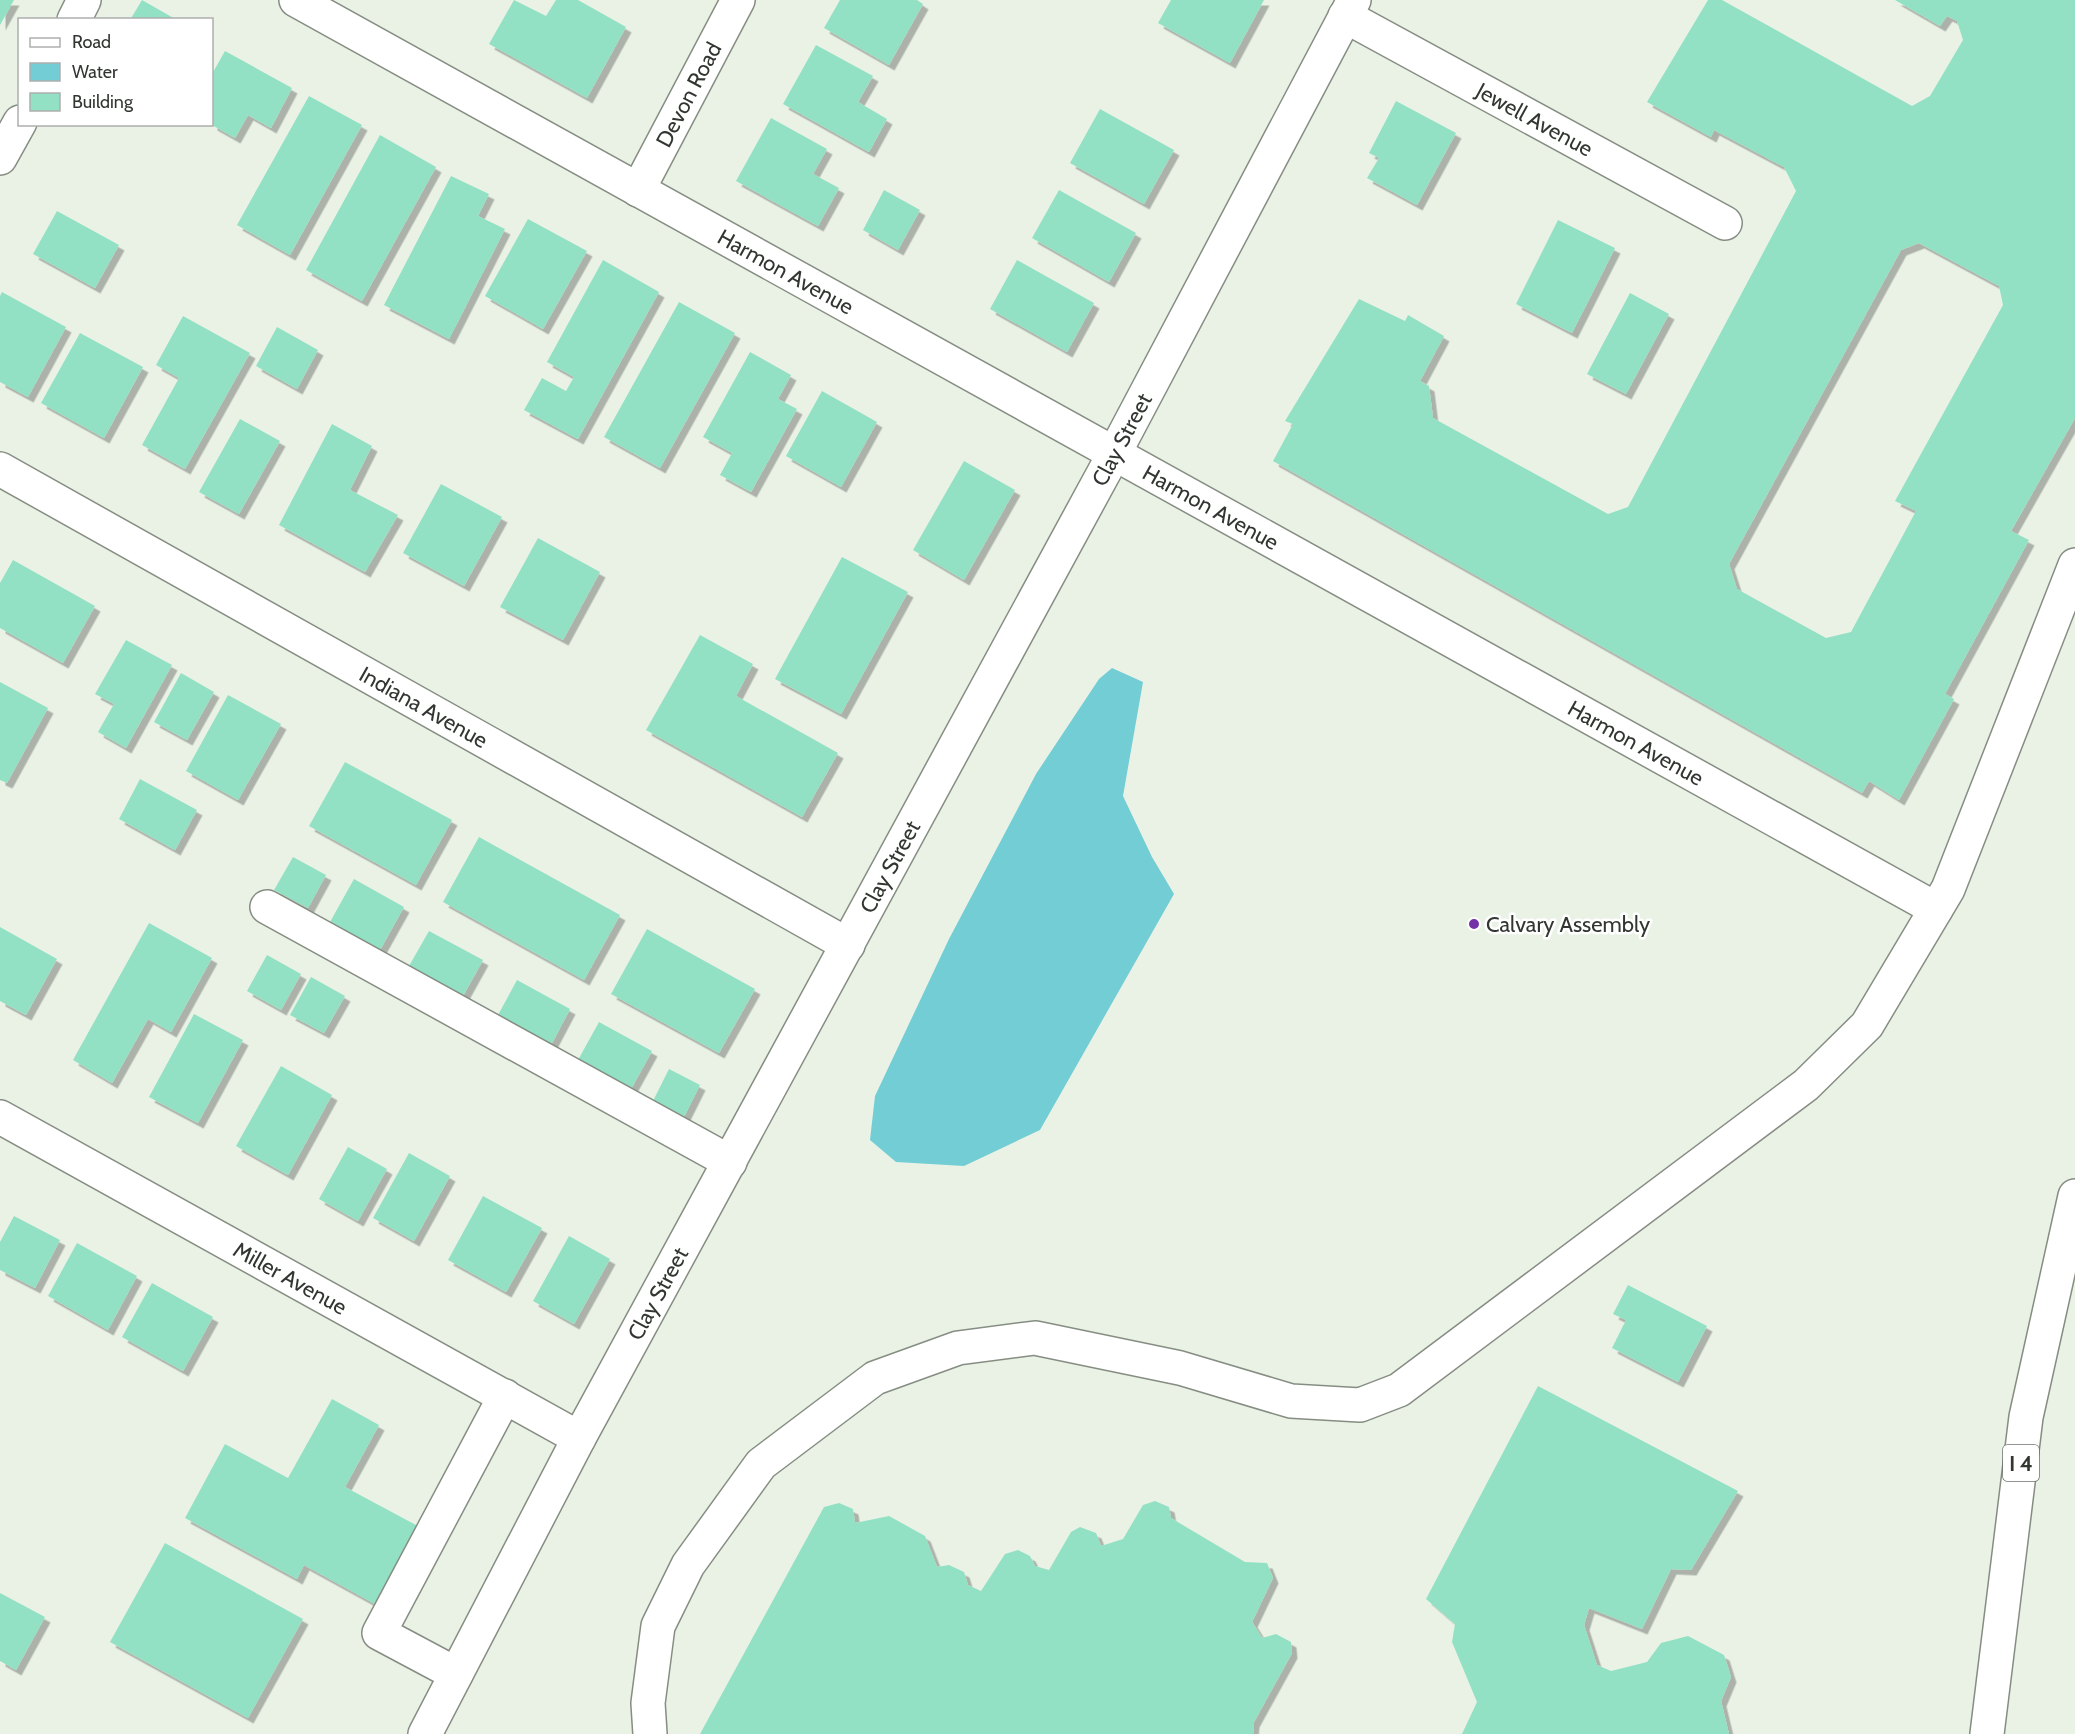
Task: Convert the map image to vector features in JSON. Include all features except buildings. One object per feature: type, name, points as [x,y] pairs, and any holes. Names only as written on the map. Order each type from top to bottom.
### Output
[{"type":"main road","points":[[75,18],[84,0]]},
{"type":"main road","name":"Harmon Avenue","points":[[296,0],[1936,909]]},
{"type":"main road","name":"Devon Road","points":[[638,190],[738,0]]},
{"type":"main road","name":"Jewell Avenue","points":[[1349,8],[1725,223]]},
{"type":"main road","name":"Clay Street","points":[[425,1734],[579,1438],[1114,454],[1349,8]]},
{"type":"main road","points":[[0,158],[18,126]]},
{"type":"main road","name":"Indiana Avenue","points":[[0,469],[848,945]]},
{"type":"main road","points":[[650,1734],[648,1703],[658,1626],[688,1565],[761,1464],[875,1378],[958,1348],[1035,1338],[1180,1368],[1291,1401],[1360,1405],[1399,1390],[1806,1085],[1867,1025],[1948,889],[2075,566]]},
{"type":"main road","points":[[267,907],[730,1162]]},
{"type":"main road","name":"Miller Avenue","points":[[0,1117],[579,1438]]},
{"type":"main road","name":"I 4","points":[[1988,1734],[2026,1417],[2075,1196]]},
{"type":"main road","points":[[456,1674],[379,1633],[505,1396]]},
{"type":"water","points":[[1112,668],[1143,682],[1123,796],[1152,857],[1174,894],[1040,1130],[964,1166],[896,1162],[870,1140],[875,1096],[949,939],[1036,774],[1099,679]]},
{"type":"place","name":"Calvary Assembly","points":[[1474,924]]}]
